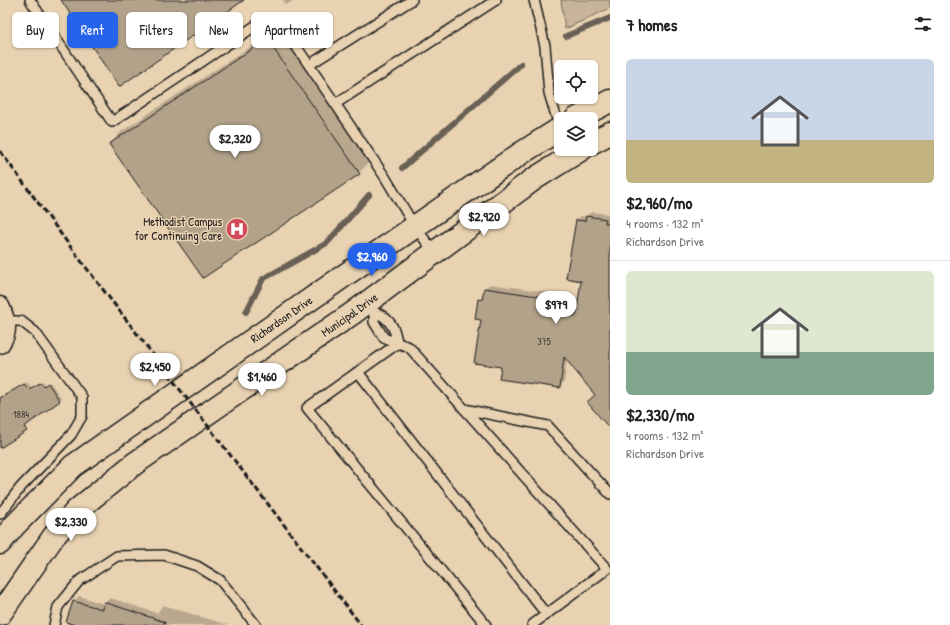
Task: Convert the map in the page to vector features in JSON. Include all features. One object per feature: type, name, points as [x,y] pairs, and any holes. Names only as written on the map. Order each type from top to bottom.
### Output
[{"type":"street","points":[[590,112],[610,101]]},
{"type":"street","name":"Richardson Drive","points":[[0,543],[14,526],[73,466],[348,273],[520,154],[554,133]]},
{"type":"street","name":"Municipal Drive","points":[[598,139],[610,133]]},
{"type":"street","name":"Municipal Drive","points":[[0,614],[54,536],[73,515],[134,464],[371,307],[435,253],[534,178],[568,156]]},
{"type":"street","points":[[348,273],[371,307]]},
{"type":"street","points":[[0,344],[6,335],[3,313]]},
{"type":"lane","points":[[30,0],[112,122],[264,20],[296,46],[385,177],[415,227],[435,253]]},
{"type":"lane","points":[[309,65],[412,0]]},
{"type":"lane","points":[[335,104],[496,0]]},
{"type":"lane","points":[[534,0],[545,46],[549,93],[558,112]]},
{"type":"lane","points":[[371,307],[384,315],[396,332],[397,344]]},
{"type":"lane","points":[[371,307],[374,322],[384,338],[397,344],[409,347],[608,567],[532,625]]},
{"type":"lane","points":[[0,514],[21,487],[71,436],[82,416],[82,397],[35,332],[21,321],[3,313]]},
{"type":"lane","points":[[397,344],[307,408],[486,625]]},
{"type":"lane","points":[[358,372],[546,614]]},
{"type":"lane","points":[[464,409],[548,426],[610,494]]},
{"type":"lane","points":[[54,625],[58,607],[79,581],[117,556],[164,555],[197,566],[220,580],[256,625]]},
{"type":"shaded area","points":[[561,0],[610,0],[610,8],[565,29]]},
{"type":"building","points":[[61,0],[244,0],[227,12],[195,12],[195,34],[187,40],[187,12],[126,12],[126,48],[175,48],[119,87],[93,48],[118,48],[118,12],[69,12]]},
{"type":"building","points":[[253,48],[273,48],[360,174],[203,278],[109,144]]},
{"type":"building","points":[[586,216],[606,219],[605,223],[610,223],[610,429],[587,402],[595,395],[564,357],[560,388],[499,379],[501,367],[474,363],[481,320],[475,319],[478,299],[482,300],[484,288],[544,297],[542,310],[576,316],[581,281],[566,278],[576,220],[585,221]]},
{"type":"building","points":[[40,383],[44,386],[48,383],[60,401],[24,427],[27,431],[0,448],[0,398],[24,384],[29,389]]},
{"type":"building","points":[[73,601],[102,609],[104,602],[165,622],[164,625],[75,625],[66,622]]},
{"type":"waterway","points":[[566,36],[610,18]]},
{"type":"waterway","points":[[402,168],[521,64]]},
{"type":"waterway","points":[[246,312],[263,279],[327,243],[369,195]]},
{"type":"railway","points":[[0,151],[78,257],[361,625]]},
{"type":"place","name":"Methodist Campus for Continuing Care","points":[[237,229]]}]
